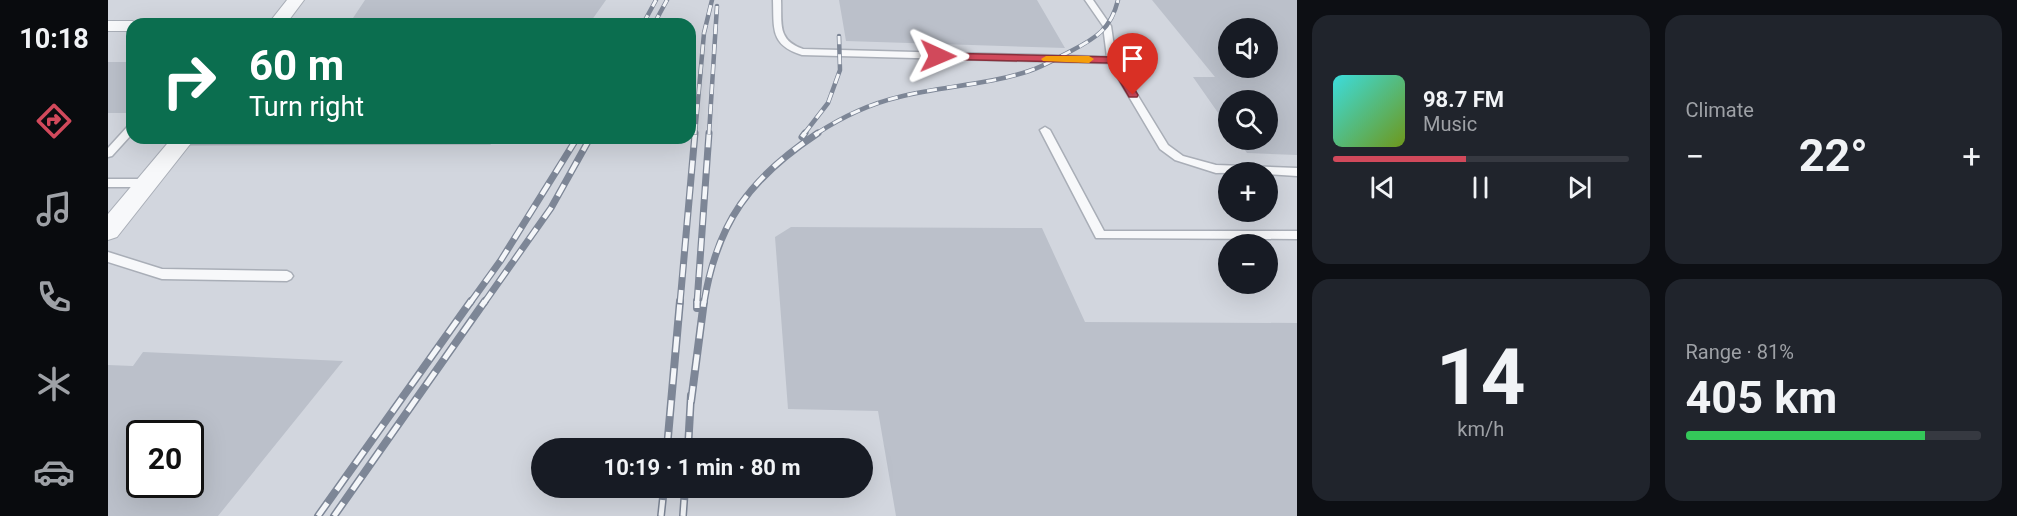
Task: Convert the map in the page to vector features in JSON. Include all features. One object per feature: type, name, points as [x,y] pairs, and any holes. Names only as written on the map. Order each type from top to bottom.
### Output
[{"type":"street","points":[[281,18],[296,0]]},
{"type":"street","points":[[108,26],[126,26]]},
{"type":"street","points":[[108,231],[180,144]]},
{"type":"lane","points":[[777,0],[779,40],[787,47],[802,52],[1112,60]]},
{"type":"lane","points":[[1089,0],[1107,26],[1112,60],[1164,147],[1179,158],[1216,169],[1297,172]]},
{"type":"lane","points":[[1045,130],[1100,235],[1297,235]]},
{"type":"lane","points":[[108,154],[126,135]]},
{"type":"lane","points":[[108,139],[122,139]]},
{"type":"lane","points":[[108,183],[147,183]]},
{"type":"lane","points":[[108,257],[162,274],[287,276]]},
{"type":"shaded area","points":[[108,0],[1297,0],[1297,516],[108,516]]},
{"type":"building","points":[[365,0],[606,0],[593,18],[353,18]]},
{"type":"building","points":[[839,0],[1037,0],[1065,48],[846,41]]},
{"type":"building","points":[[1152,0],[1297,0],[1297,155],[1247,153],[1245,150],[1278,150],[1278,90],[1218,90],[1218,113],[1193,77],[1215,77]]},
{"type":"building","points":[[108,62],[126,62],[126,113],[108,113]]},
{"type":"building","points":[[791,227],[1042,228],[1085,322],[1297,323],[1297,516],[896,516],[878,411],[788,409],[775,237]]},
{"type":"building","points":[[143,352],[343,361],[218,516],[108,516],[108,365],[133,366]]},
{"type":"railway","points":[[646,18],[656,0]]},
{"type":"railway","points":[[657,18],[667,0]]},
{"type":"railway","points":[[696,123],[704,33],[712,0]]},
{"type":"railway","points":[[816,134],[877,103],[915,93],[1013,76],[1040,67],[1101,32],[1111,18],[1118,0]]},
{"type":"railway","points":[[709,134],[717,6]]},
{"type":"railway","points":[[804,134],[828,103],[840,70],[839,36]]},
{"type":"railway","points":[[697,303],[709,133]]},
{"type":"railway","points":[[802,137],[805,133]]},
{"type":"railway","points":[[704,303],[718,249],[740,204],[773,167],[818,133]]},
{"type":"railway","points":[[470,303],[501,260],[573,144]]},
{"type":"railway","points":[[484,303],[551,208],[587,144]]},
{"type":"railway","points":[[680,303],[694,144]]},
{"type":"railway","points":[[318,516],[471,301]]},
{"type":"railway","points":[[334,516],[485,301]]},
{"type":"railway","points":[[668,438],[680,301]]},
{"type":"railway","points":[[691,402],[704,301]]},
{"type":"railway","points":[[697,303],[697,308]]},
{"type":"railway","points":[[689,438],[691,395]]},
{"type":"railway","points":[[661,516],[663,498]]},
{"type":"railway","points":[[683,516],[684,498]]},
{"type":"slow traffic","points":[[1046,59],[1089,59]]},
{"type":"route","points":[[938,56],[1112,60],[1133,95]]}]
